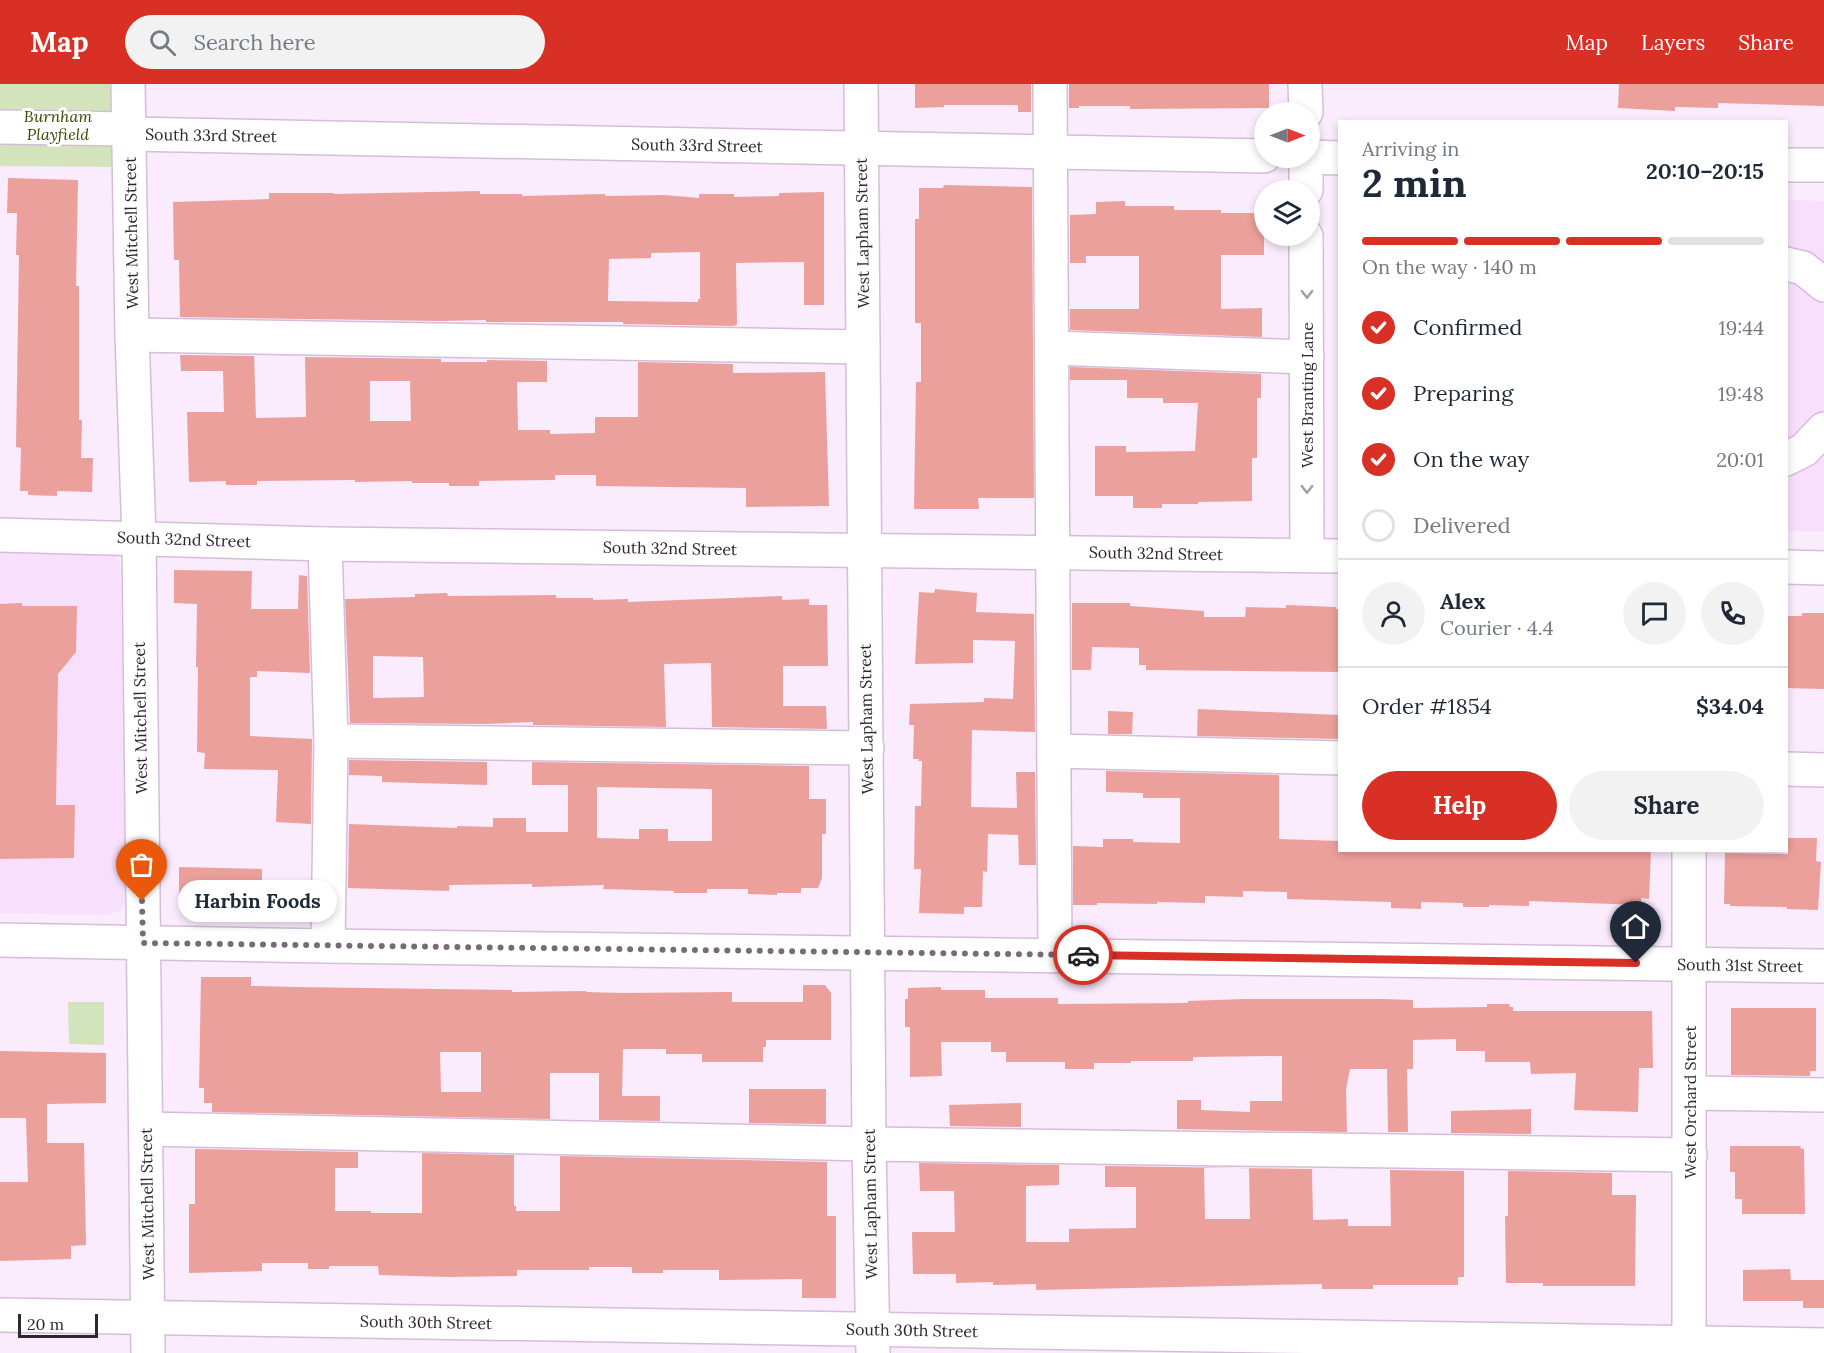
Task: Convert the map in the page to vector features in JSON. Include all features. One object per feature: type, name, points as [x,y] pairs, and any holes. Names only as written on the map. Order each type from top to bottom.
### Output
[{"type":"street","name":"West Mitchell Street","points":[[128,84],[132,335],[139,538],[148,1353]]},
{"type":"street","name":"West Lapham Street","points":[[861,84],[872,1341]]},
{"type":"street","points":[[1050,84],[1055,955]]},
{"type":"street","points":[[1305,84],[1306,102]]},
{"type":"street","name":"South 33rd Street","points":[[0,127],[1254,156]]},
{"type":"street","points":[[1320,157],[1338,158]]},
{"type":"street","points":[[1788,165],[1824,165]]},
{"type":"street","name":"West Branting Lane","points":[[1306,246],[1306,555]]},
{"type":"street","points":[[1788,264],[1803,268],[1824,285]]},
{"type":"street","points":[[132,335],[863,347]]},
{"type":"street","points":[[1052,348],[1307,357]]},
{"type":"street","points":[[1788,458],[1804,450],[1824,429]]},
{"type":"street","name":"South 32nd Street","points":[[0,535],[325,544],[1338,556]]},
{"type":"street","points":[[325,544],[331,741],[328,946]]},
{"type":"street","points":[[1788,567],[1824,568]]},
{"type":"street","points":[[331,741],[867,748]]},
{"type":"street","points":[[1055,751],[1338,758]]},
{"type":"street","points":[[1788,769],[1824,770]]},
{"type":"street","name":"West Orchard Street","points":[[1689,852],[1689,1347]]},
{"type":"street","name":"South 31st Street","points":[[0,940],[1824,966]]},
{"type":"street","points":[[1690,1093],[1824,1095]]},
{"type":"street","points":[[146,1129],[869,1144],[1690,1155]]},
{"type":"street","name":"South 30th Street","points":[[0,1315],[148,1317],[872,1341],[1689,1347],[1824,1345]]},
{"type":"shaded area","points":[[1788,200],[1824,201],[1824,531],[1788,531]]},
{"type":"shaded area","points":[[0,548],[108,550],[120,562],[127,900],[121,910],[108,915],[0,913]]},
{"type":"green space","name":"Burnham Playfield","points":[[0,84],[115,84],[117,167],[0,166]]},
{"type":"green space","points":[[68,1002],[104,1002],[104,1045],[69,1044]]},
{"type":"building","points":[[915,84],[1031,84],[1031,112],[1018,112],[1018,105],[944,105],[944,107],[915,108]]},
{"type":"building","points":[[1069,84],[1269,84],[1269,102],[1254,102],[1254,108],[1130,109],[1130,106],[1069,108]]},
{"type":"building","points":[[1619,84],[1824,84],[1824,106],[1718,103],[1718,108],[1675,107],[1675,111],[1618,108]]},
{"type":"building","points":[[8,178],[78,180],[76,286],[79,286],[79,420],[82,420],[81,458],[93,458],[92,492],[57,491],[57,496],[28,495],[28,491],[20,491],[21,448],[16,447],[19,255],[16,255],[17,213],[7,213]]},
{"type":"building","points":[[944,185],[1032,187],[1034,498],[978,498],[979,509],[914,509],[916,382],[921,382],[921,323],[915,323],[915,219],[919,219],[919,188],[943,188]]},
{"type":"building","points":[[480,191],[480,194],[522,194],[522,196],[605,194],[605,196],[664,195],[699,198],[699,194],[734,194],[734,197],[824,192],[824,305],[804,305],[804,262],[736,263],[737,325],[733,326],[623,324],[623,322],[180,317],[179,260],[174,260],[173,202],[269,199],[269,193]],"holes":[[[700,252],[700,299],[698,302],[608,301],[609,259],[651,258],[651,253]]]},
{"type":"building","points":[[1125,201],[1125,206],[1174,206],[1174,210],[1254,213],[1254,246],[1264,246],[1264,255],[1221,255],[1221,309],[1262,308],[1262,337],[1070,330],[1070,309],[1139,309],[1139,256],[1086,256],[1086,263],[1070,263],[1070,215],[1096,214],[1096,202]]},
{"type":"building","points":[[180,355],[254,356],[256,418],[306,417],[305,357],[441,359],[441,362],[547,361],[547,382],[517,382],[518,430],[550,430],[550,434],[595,433],[595,417],[638,417],[638,362],[733,364],[733,373],[825,372],[829,506],[746,507],[746,488],[596,486],[596,475],[555,475],[555,480],[479,481],[479,486],[449,486],[449,483],[412,483],[412,481],[355,482],[355,480],[257,481],[257,485],[226,485],[226,481],[189,482],[187,412],[224,412],[223,371],[181,371]],"holes":[[[370,381],[410,381],[411,421],[370,421]]]},
{"type":"building","points":[[1070,367],[1261,374],[1261,398],[1257,398],[1257,458],[1252,458],[1252,501],[1162,504],[1162,508],[1133,508],[1133,496],[1095,496],[1095,446],[1126,446],[1126,452],[1195,451],[1198,403],[1163,403],[1163,398],[1127,398],[1127,380],[1070,380]]},
{"type":"building","points":[[174,570],[252,571],[251,609],[298,609],[299,575],[307,576],[310,673],[257,671],[257,677],[250,677],[250,736],[312,739],[311,824],[276,822],[278,770],[204,769],[205,753],[197,752],[197,604],[174,603]]},
{"type":"building","points":[[935,589],[977,593],[976,612],[1034,614],[1035,732],[972,730],[971,807],[1017,808],[1016,772],[1035,772],[1036,865],[1019,865],[1018,835],[988,834],[987,872],[983,871],[982,907],[964,907],[964,914],[919,913],[921,869],[914,869],[915,806],[921,806],[922,761],[913,759],[914,725],[909,725],[910,704],[984,702],[984,698],[1013,699],[1015,641],[973,640],[973,663],[915,664],[919,592],[934,593]]},
{"type":"building","points":[[415,594],[556,595],[556,598],[628,599],[628,602],[782,596],[782,600],[809,599],[809,605],[827,605],[828,666],[783,666],[783,706],[826,706],[827,729],[712,727],[711,663],[664,664],[666,727],[533,725],[533,722],[350,723],[345,599],[415,597]],"holes":[[[373,656],[423,657],[424,697],[373,698]]]},
{"type":"building","points":[[22,603],[22,606],[77,606],[76,652],[58,674],[56,805],[75,805],[74,858],[0,859],[0,604]]},
{"type":"building","points":[[1072,603],[1130,603],[1130,606],[1204,611],[1204,617],[1245,617],[1246,607],[1286,608],[1286,605],[1336,607],[1338,609],[1338,672],[1146,670],[1146,665],[1139,665],[1139,648],[1092,647],[1091,670],[1072,670]]},
{"type":"building","points":[[1802,613],[1824,613],[1824,689],[1788,688],[1788,616],[1802,616]]},
{"type":"building","points":[[1198,709],[1338,715],[1338,739],[1197,736]]},
{"type":"building","points":[[1108,711],[1133,712],[1132,734],[1108,734]]},
{"type":"building","points":[[349,760],[487,762],[487,785],[382,782],[382,776],[349,775]]},
{"type":"building","points":[[532,762],[809,766],[809,799],[826,799],[826,834],[822,834],[822,878],[818,888],[801,888],[801,893],[777,893],[777,895],[748,894],[748,889],[707,889],[707,893],[674,893],[674,891],[603,889],[604,885],[532,887],[532,884],[449,885],[449,891],[348,888],[349,824],[493,827],[493,818],[526,818],[526,832],[568,832],[568,785],[532,785]],"holes":[[[597,787],[712,789],[712,841],[668,841],[668,829],[639,829],[639,839],[597,838]]]},
{"type":"building","points":[[1106,771],[1279,775],[1279,839],[1338,841],[1338,852],[1651,852],[1649,899],[1641,898],[1641,905],[1529,901],[1529,906],[1489,905],[1489,907],[1463,907],[1463,903],[1421,902],[1421,909],[1391,908],[1391,902],[1287,899],[1287,892],[1243,891],[1243,897],[1205,896],[1205,903],[1073,905],[1073,846],[1103,847],[1103,839],[1180,843],[1180,798],[1143,798],[1143,793],[1106,792]]},
{"type":"building","points":[[1788,838],[1817,838],[1816,861],[1821,862],[1818,910],[1724,904],[1725,853],[1788,854]]},
{"type":"building","points":[[179,867],[262,869],[262,903],[179,901]]},
{"type":"building","points":[[201,977],[251,977],[251,986],[512,990],[512,992],[732,992],[732,1002],[803,1002],[803,985],[825,985],[831,993],[831,1040],[766,1040],[766,1047],[763,1047],[763,1062],[702,1062],[702,1054],[666,1054],[666,1049],[623,1049],[622,1096],[660,1096],[660,1121],[599,1120],[599,1073],[550,1073],[550,1119],[212,1112],[212,1103],[204,1103],[204,1088],[199,1088]],"holes":[[[440,1052],[481,1052],[481,1092],[441,1092]]]},
{"type":"building","points":[[941,987],[941,990],[985,990],[985,998],[1058,998],[1058,1004],[1188,1003],[1188,1001],[1244,999],[1383,999],[1413,1000],[1413,1008],[1487,1007],[1487,1004],[1509,1004],[1513,1007],[1513,1011],[1652,1011],[1653,1068],[1639,1068],[1638,1112],[1574,1110],[1576,1073],[1531,1074],[1530,1062],[1485,1062],[1485,1051],[1456,1051],[1456,1039],[1413,1040],[1413,1069],[1407,1069],[1408,1132],[1388,1132],[1387,1069],[1350,1069],[1346,1089],[1347,1132],[1177,1129],[1177,1100],[1201,1100],[1201,1110],[1250,1112],[1250,1101],[1282,1101],[1282,1056],[1193,1057],[1193,1061],[1094,1063],[1094,1069],[1065,1069],[1065,1062],[1006,1062],[1006,1052],[991,1052],[991,1042],[941,1042],[942,1076],[910,1077],[910,1027],[905,1027],[905,999],[908,999],[908,988]]},
{"type":"building","points":[[1731,1008],[1816,1008],[1816,1071],[1810,1071],[1810,1076],[1731,1075]]},
{"type":"building","points":[[0,1051],[106,1053],[106,1103],[47,1104],[47,1143],[84,1143],[86,1245],[71,1246],[71,1259],[0,1261],[0,1182],[28,1182],[26,1118],[0,1118]]},
{"type":"building","points":[[749,1089],[826,1089],[826,1124],[749,1123]]},
{"type":"building","points":[[1021,1103],[1021,1127],[950,1126],[949,1105]]},
{"type":"building","points":[[1531,1109],[1531,1134],[1451,1133],[1451,1111]]},
{"type":"building","points":[[1730,1146],[1801,1146],[1800,1148],[1804,1149],[1805,1214],[1742,1214],[1742,1199],[1735,1199],[1735,1172],[1730,1172]]},
{"type":"building","points":[[195,1149],[358,1152],[358,1168],[335,1168],[335,1211],[371,1211],[371,1213],[422,1213],[422,1153],[514,1155],[514,1206],[516,1206],[516,1211],[560,1211],[560,1156],[827,1162],[827,1216],[836,1216],[836,1298],[802,1298],[802,1279],[719,1280],[719,1270],[663,1270],[663,1273],[632,1273],[632,1267],[589,1267],[589,1270],[517,1270],[517,1276],[448,1277],[379,1275],[378,1266],[329,1266],[329,1269],[308,1269],[308,1263],[262,1263],[262,1271],[189,1273],[189,1204],[195,1204]]},
{"type":"building","points":[[919,1163],[1059,1165],[1059,1185],[1026,1186],[1026,1242],[1069,1242],[1069,1229],[1136,1228],[1136,1187],[1105,1187],[1105,1166],[1243,1168],[1204,1168],[1205,1219],[1250,1219],[1249,1168],[1312,1169],[1313,1220],[1348,1219],[1348,1226],[1391,1226],[1390,1170],[1464,1171],[1464,1277],[1458,1277],[1458,1285],[1373,1285],[1373,1289],[1322,1289],[1322,1284],[1036,1290],[1036,1284],[956,1283],[956,1274],[913,1274],[912,1232],[955,1232],[954,1191],[920,1191]]},
{"type":"building","points":[[1508,1171],[1612,1173],[1612,1195],[1636,1195],[1635,1286],[1543,1286],[1543,1283],[1506,1283],[1505,1216],[1508,1216]]},
{"type":"building","points":[[1790,1269],[1791,1280],[1824,1280],[1824,1308],[1803,1308],[1803,1301],[1743,1301],[1743,1270]]},
{"type":"way so far","points":[[142,901],[143,943],[1083,955]]},
{"type":"place","name":"Harbin Foods","points":[[142,901]]},
{"type":"route","points":[[1083,955],[1636,963]]}]
